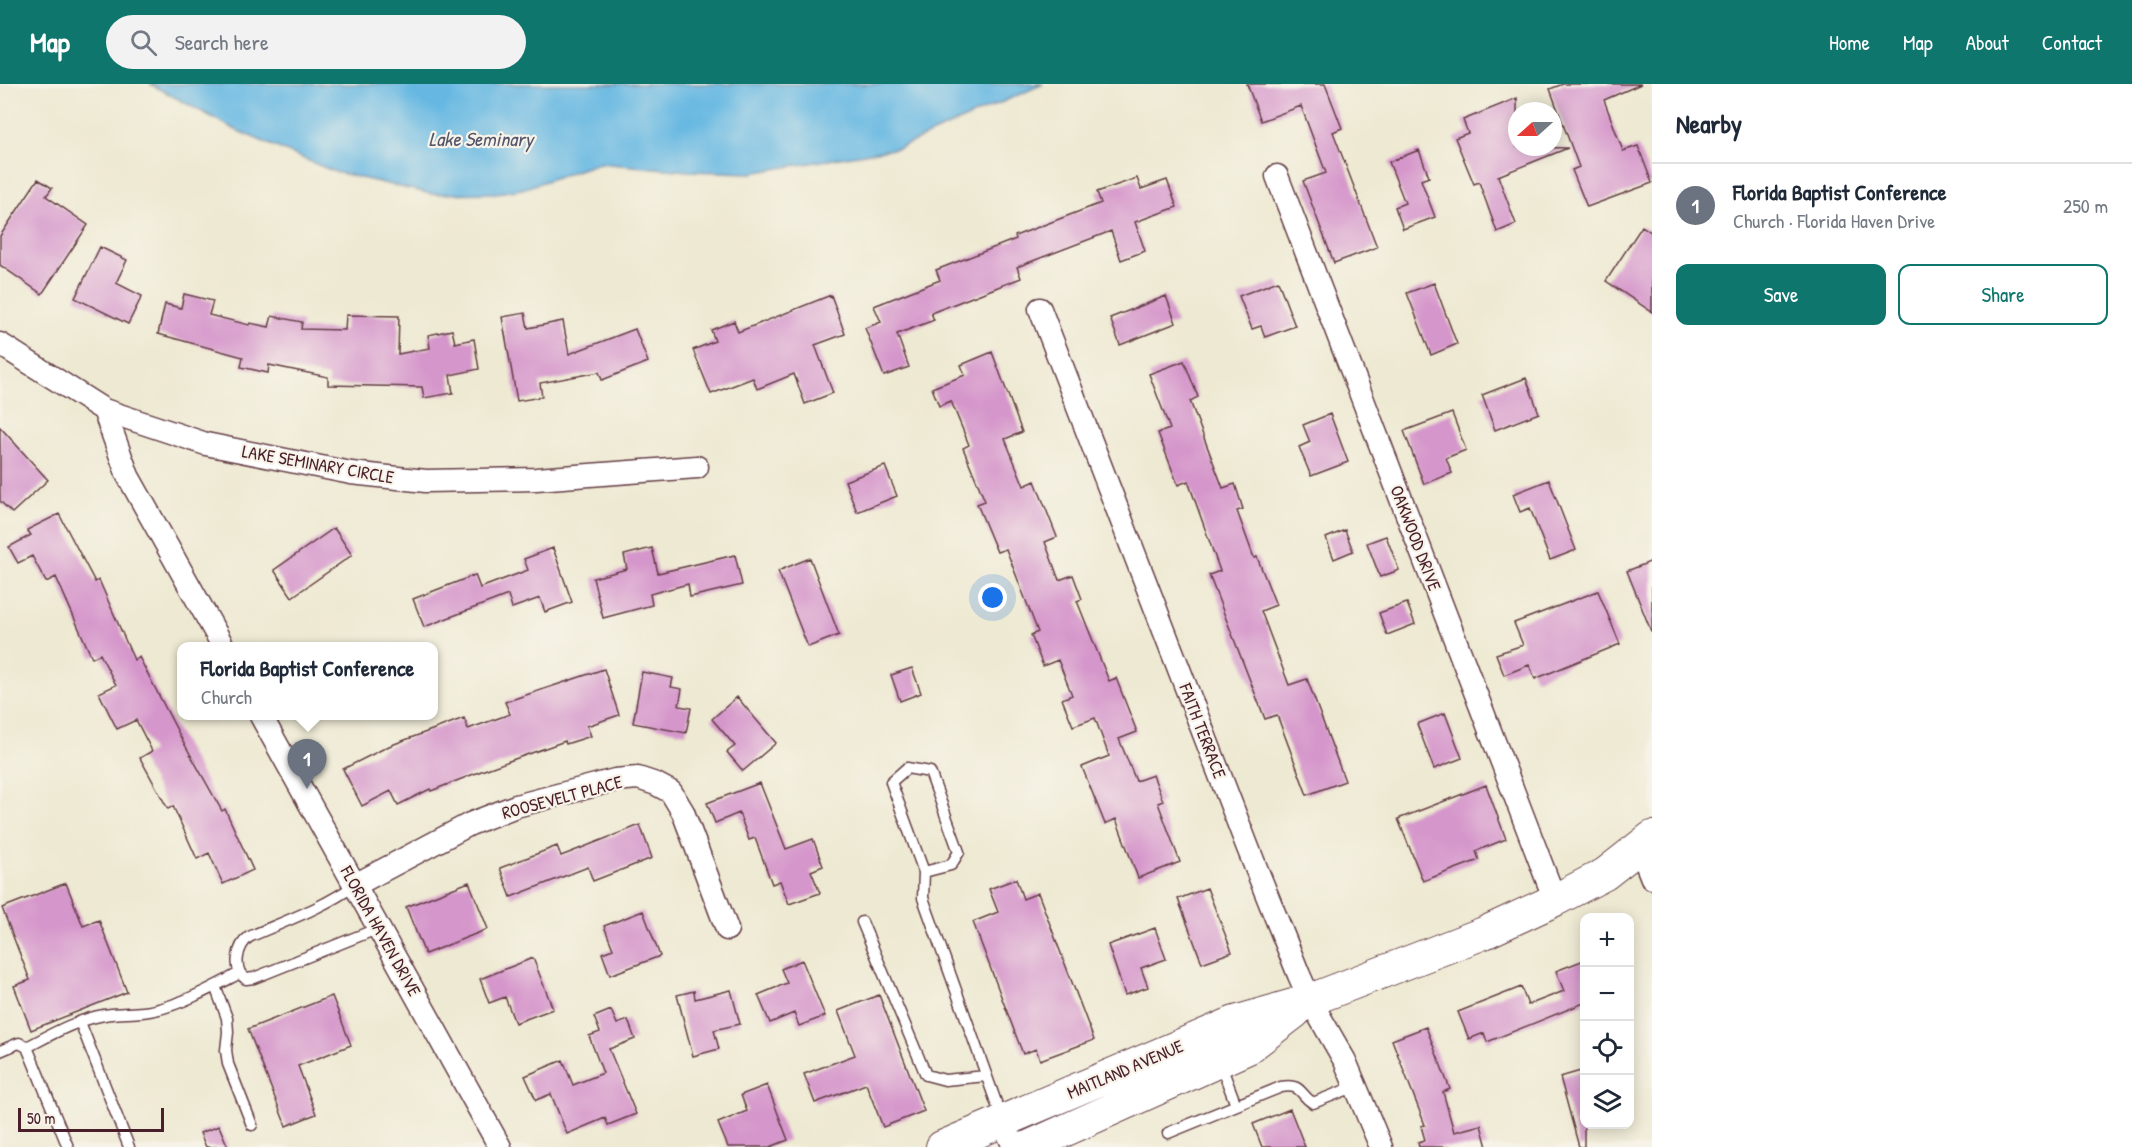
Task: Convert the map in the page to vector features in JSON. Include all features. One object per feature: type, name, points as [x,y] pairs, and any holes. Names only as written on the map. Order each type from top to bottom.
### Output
[{"type":"main road","name":"MAITLAND AVENUE","points":[[942,1147],[1008,1135],[1234,1022],[1310,1000],[1484,933],[1556,900],[1605,874],[1646,843]]},
{"type":"main road","name":"MAITLAND AVENUE","points":[[1028,1147],[1248,1048],[1310,1000]]},
{"type":"street","name":"OAKWOOD DRIVE","points":[[1277,176],[1556,900]]},
{"type":"street","name":"FAITH TERRACE","points":[[1040,309],[1248,848],[1310,1000],[1345,1061],[1381,1147]]},
{"type":"street","name":"LAKE SEMINARY CIRCLE","points":[[0,344],[104,410],[206,444],[351,473],[426,481],[536,478],[697,467]]},
{"type":"street","points":[[104,410],[128,476],[221,642]]},
{"type":"street","name":"FLORIDA HAVEN DRIVE","points":[[263,720],[500,1147]]},
{"type":"street","name":"ROOSEVELT PLACE","points":[[355,885],[470,824],[538,801],[615,780],[638,778],[656,783],[671,792],[682,812],[727,929]]},
{"type":"street","points":[[1646,843],[1652,878]]},
{"type":"lane","points":[[924,872],[951,865],[959,852],[930,772],[907,768],[891,782],[924,872],[923,898],[1008,1135]]},
{"type":"lane","points":[[355,885],[316,908],[243,941],[239,950],[240,973],[246,980],[254,978],[379,928]]},
{"type":"lane","points":[[862,922],[926,1075],[945,1080],[986,1076]]},
{"type":"lane","points":[[27,1047],[80,1022],[110,1014],[154,1011],[240,973]]},
{"type":"lane","points":[[215,986],[227,1018],[228,1064],[252,1125]]},
{"type":"lane","points":[[80,1022],[129,1147]]},
{"type":"lane","points":[[0,1051],[19,1043],[27,1047],[68,1147]]},
{"type":"lane","points":[[1219,1061],[1236,1105]]},
{"type":"lane","points":[[1168,1134],[1286,1086],[1302,1091],[1313,1103],[1356,1086]]},
{"type":"water","name":"Lake Seminary","points":[[150,84],[1043,84],[899,148],[751,173],[688,171],[599,163],[522,189],[497,193],[431,194],[335,172],[238,131]]},
{"type":"building","points":[[1247,84],[1325,84],[1342,128],[1333,132],[1377,247],[1334,263],[1303,181],[1326,173],[1301,106],[1261,121]]},
{"type":"building","points":[[1563,84],[1641,84],[1604,100],[1623,151],[1638,146],[1652,183],[1587,207],[1572,170],[1579,167],[1562,121],[1562,102],[1555,102],[1550,89]]},
{"type":"building","points":[[1517,98],[1517,102],[1508,102],[1508,156],[1548,156],[1498,176],[1516,224],[1497,232],[1479,182],[1474,184],[1455,138],[1468,133],[1463,120]]},
{"type":"building","points":[[1419,150],[1429,177],[1421,180],[1435,217],[1403,229],[1395,207],[1405,203],[1389,162]]},
{"type":"building","points":[[1137,178],[1141,189],[1167,180],[1177,207],[1135,222],[1145,251],[1121,260],[1111,231],[1017,267],[1021,278],[931,313],[934,320],[897,334],[909,367],[884,376],[865,328],[881,322],[874,306],[940,280],[936,270],[1101,203],[1097,192]]},
{"type":"building","points":[[38,179],[52,188],[46,196],[88,225],[42,294],[0,265],[0,236]]},
{"type":"building","points":[[1642,226],[1652,233],[1652,312],[1606,281]]},
{"type":"building","points":[[100,247],[127,260],[116,283],[142,296],[128,324],[75,298]]},
{"type":"building","points":[[1278,281],[1295,326],[1265,337],[1261,326],[1252,329],[1239,296]]},
{"type":"building","points":[[1434,283],[1457,344],[1431,355],[1407,293]]},
{"type":"building","points":[[184,294],[213,301],[209,315],[249,325],[250,323],[269,327],[272,316],[302,322],[301,329],[345,330],[346,315],[399,316],[398,354],[430,348],[428,335],[452,330],[455,343],[474,339],[479,369],[450,375],[453,393],[424,398],[422,387],[328,385],[328,377],[269,365],[268,373],[241,367],[243,357],[158,334],[165,304],[181,308]]},
{"type":"building","points":[[831,295],[845,334],[815,345],[833,393],[805,404],[794,374],[757,389],[753,378],[711,394],[693,350],[715,341],[711,330],[734,321],[738,332]]},
{"type":"building","points":[[1166,296],[1176,323],[1120,345],[1110,318]]},
{"type":"building","points":[[525,313],[528,328],[563,321],[569,354],[635,329],[648,362],[602,380],[599,372],[540,383],[542,397],[517,401],[502,317]]},
{"type":"building","points":[[992,352],[1022,432],[1005,439],[1024,486],[1035,481],[1057,537],[1045,542],[1059,580],[1073,575],[1082,599],[1077,601],[1109,681],[1116,678],[1137,732],[1119,739],[1136,781],[1153,775],[1163,801],[1158,803],[1180,862],[1138,878],[1116,819],[1105,824],[1082,767],[1109,756],[1095,718],[1073,726],[1062,699],[1072,695],[1058,660],[1043,666],[1031,635],[1038,632],[1006,549],[997,552],[977,504],[985,501],[963,448],[969,445],[951,401],[939,406],[932,388],[965,375],[961,365]]},
{"type":"building","points":[[1184,361],[1198,397],[1190,401],[1223,488],[1235,484],[1243,509],[1237,511],[1254,558],[1257,557],[1276,605],[1261,611],[1289,685],[1307,679],[1345,781],[1307,795],[1277,715],[1265,719],[1209,575],[1220,571],[1188,481],[1178,485],[1158,433],[1170,429],[1149,374]]},
{"type":"building","points":[[1526,378],[1539,413],[1495,430],[1482,395]]},
{"type":"building","points":[[1452,413],[1466,450],[1446,458],[1452,473],[1424,484],[1404,431]]},
{"type":"building","points":[[1330,414],[1348,462],[1311,476],[1299,447],[1310,442],[1303,425]]},
{"type":"building","points":[[0,427],[48,480],[12,513],[0,501]]},
{"type":"building","points":[[885,466],[897,496],[857,512],[845,481]]},
{"type":"building","points":[[1549,480],[1576,550],[1550,560],[1530,508],[1520,512],[1513,494]]},
{"type":"building","points":[[59,514],[95,582],[99,580],[134,660],[139,657],[222,811],[225,809],[253,870],[223,884],[209,853],[197,859],[173,806],[168,809],[140,758],[152,751],[136,720],[117,729],[99,693],[116,685],[100,654],[92,658],[56,577],[46,582],[32,556],[18,563],[9,547],[31,535],[27,530]]},
{"type":"building","points":[[334,528],[352,555],[292,597],[274,570]]},
{"type":"building","points":[[1345,530],[1353,551],[1334,559],[1326,538]]},
{"type":"building","points":[[1386,536],[1399,570],[1380,577],[1367,543]]},
{"type":"building","points":[[553,548],[572,602],[545,612],[540,598],[512,608],[508,595],[424,627],[413,599],[475,575],[480,588],[528,570],[524,559]]},
{"type":"building","points":[[652,548],[658,573],[735,555],[742,585],[690,597],[688,584],[650,594],[652,605],[603,618],[593,578],[627,569],[624,555]]},
{"type":"building","points":[[810,558],[839,635],[808,647],[778,571]]},
{"type":"building","points":[[1652,561],[1652,631],[1651,631],[1627,571]]},
{"type":"building","points":[[1598,591],[1620,644],[1535,679],[1529,665],[1504,675],[1496,654],[1523,645],[1514,623]]},
{"type":"building","points":[[1407,603],[1415,624],[1387,635],[1379,613]]},
{"type":"building","points":[[912,668],[921,693],[900,701],[891,675]]},
{"type":"building","points":[[604,669],[619,715],[587,726],[591,736],[566,744],[565,741],[431,791],[430,789],[398,805],[391,791],[362,806],[343,769],[389,746],[464,718],[468,729],[510,714],[505,702]]},
{"type":"building","points":[[642,672],[673,678],[671,687],[682,689],[679,706],[691,708],[686,733],[633,723]]},
{"type":"building","points":[[737,697],[776,743],[743,771],[727,752],[735,746],[712,719]]},
{"type":"building","points":[[1445,713],[1462,758],[1434,769],[1417,724]]},
{"type":"building","points":[[760,783],[786,849],[813,839],[823,866],[811,871],[820,893],[789,904],[780,881],[772,884],[755,838],[749,840],[739,813],[715,823],[707,803]]},
{"type":"building","points":[[1486,785],[1506,839],[1476,851],[1479,860],[1423,881],[1398,819]]},
{"type":"building","points":[[640,825],[652,858],[593,881],[588,867],[511,897],[500,868],[557,846],[561,856]]},
{"type":"building","points":[[1016,879],[1023,899],[1038,893],[1094,1040],[1040,1060],[1036,1049],[1023,1054],[973,922],[998,912],[989,889]]},
{"type":"building","points":[[469,882],[488,929],[425,954],[406,907]]},
{"type":"building","points":[[66,883],[83,926],[99,920],[127,992],[31,1030],[14,986],[30,980],[2,908]]},
{"type":"building","points":[[1207,888],[1232,952],[1202,963],[1178,899]]},
{"type":"building","points":[[643,911],[660,956],[610,975],[602,953],[613,949],[604,926]]},
{"type":"building","points":[[1155,928],[1166,959],[1141,968],[1148,987],[1125,995],[1108,945]]},
{"type":"building","points":[[533,958],[553,1009],[515,1023],[505,997],[489,1003],[480,979]]},
{"type":"building","points":[[802,960],[825,1016],[799,1026],[794,1013],[770,1023],[758,995],[787,983],[781,969]]},
{"type":"building","points":[[1580,962],[1580,1005],[1487,1042],[1484,1033],[1469,1039],[1458,1012],[1521,987],[1528,1005],[1564,991],[1556,971]]},
{"type":"building","points":[[731,990],[740,1024],[714,1030],[719,1049],[693,1056],[677,995],[694,991],[695,999]]},
{"type":"building","points":[[879,995],[924,1111],[883,1127],[866,1084],[815,1103],[804,1074],[855,1055],[838,1011]]},
{"type":"building","points":[[332,996],[351,1045],[298,1066],[316,1114],[286,1126],[248,1029]]},
{"type":"building","points":[[611,1010],[617,1024],[628,1020],[635,1039],[609,1049],[636,1114],[608,1125],[605,1118],[567,1134],[551,1094],[536,1100],[525,1076],[563,1060],[573,1085],[603,1073],[589,1036],[600,1032],[594,1017]]},
{"type":"building","points":[[1426,1027],[1450,1089],[1443,1092],[1454,1132],[1481,1125],[1487,1147],[1419,1147],[1418,1142],[1425,1140],[1421,1126],[1425,1125],[1392,1040]]},
{"type":"building","points":[[1580,1071],[1580,1129],[1584,1129],[1584,1147],[1579,1147],[1560,1077]]},
{"type":"building","points":[[767,1085],[788,1140],[770,1147],[728,1147],[718,1123],[747,1111],[741,1095]]},
{"type":"building","points":[[1290,1109],[1305,1147],[1262,1147],[1253,1124]]},
{"type":"building","points":[[219,1126],[228,1147],[206,1147],[200,1133]]},
{"type":"place","name":"Florida Baptist Conference","points":[[307,789]]}]
